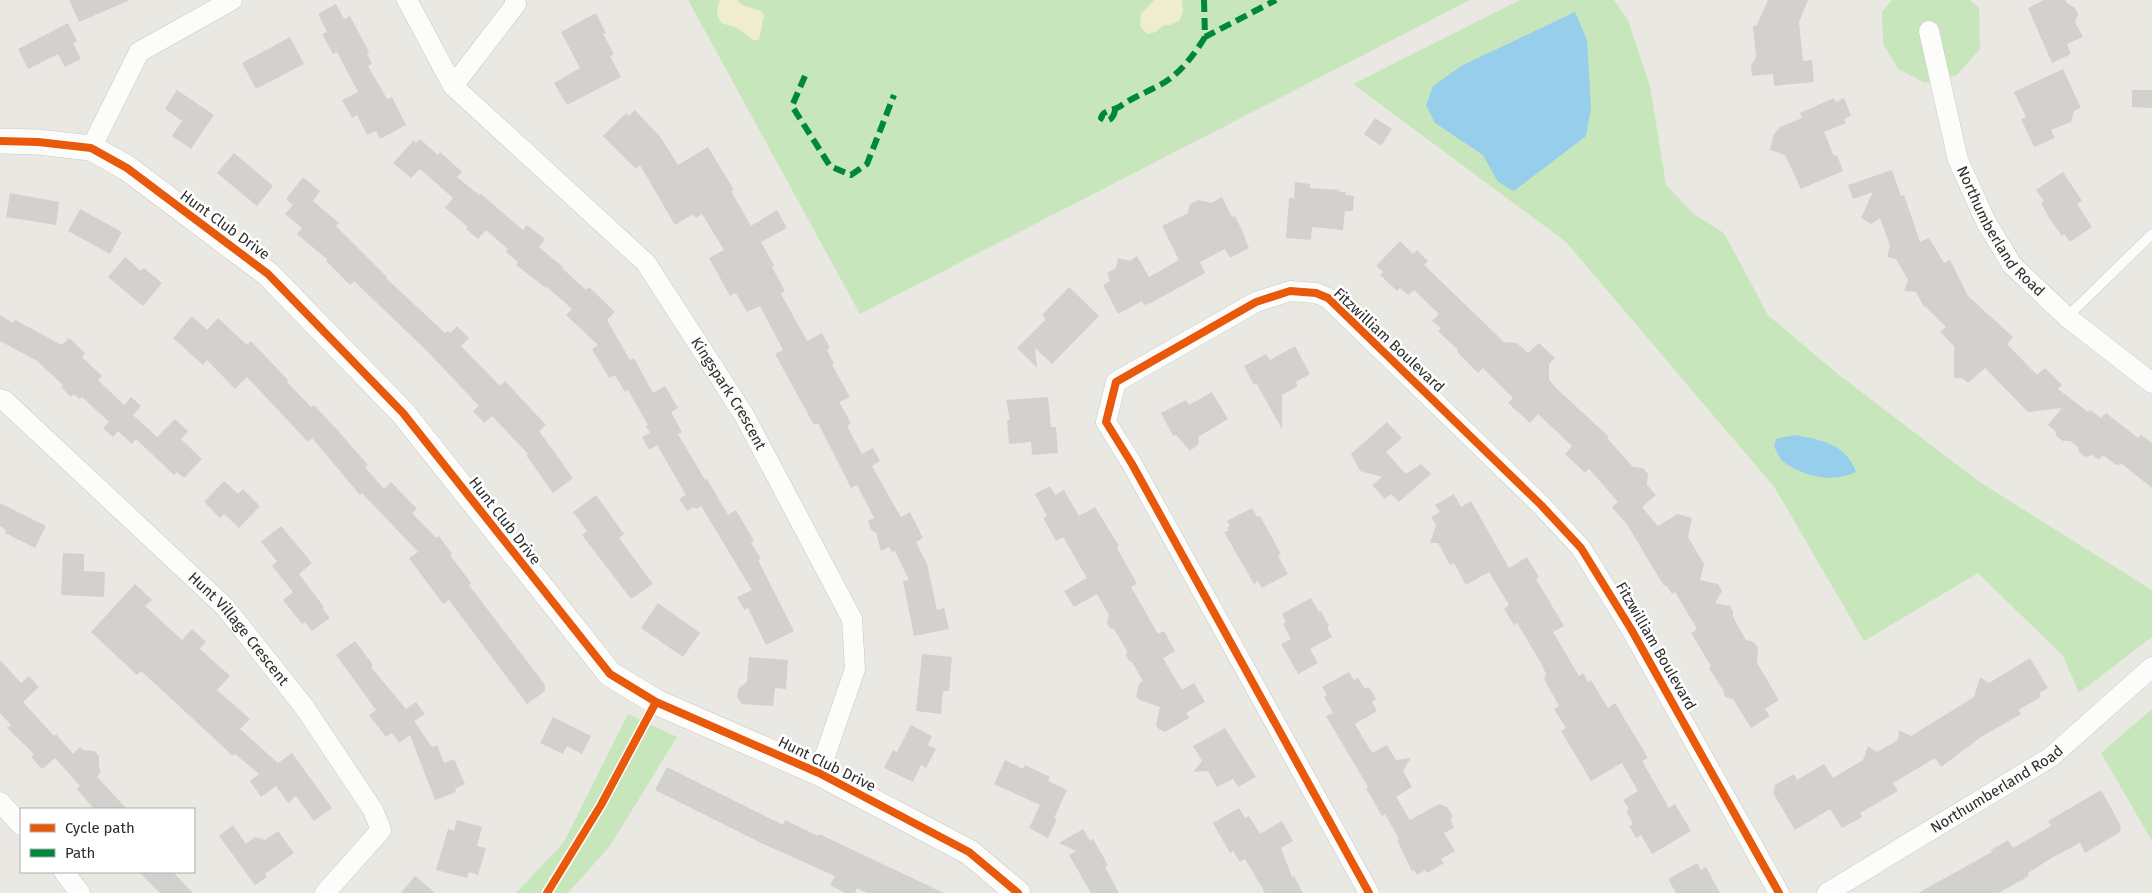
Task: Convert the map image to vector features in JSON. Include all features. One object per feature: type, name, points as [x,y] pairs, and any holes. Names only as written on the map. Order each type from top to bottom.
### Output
[{"type":"street","points":[[91,148],[139,52],[232,0]]},
{"type":"street","name":"Kingspark Crescent","points":[[407,0],[453,86],[646,263],[748,423],[852,619],[855,669],[820,774]]},
{"type":"street","points":[[453,86],[516,4],[515,0]]},
{"type":"street","name":"Northumberland Road","points":[[1929,31],[1958,160],[1986,222],[2012,265],[2067,317],[2152,384]]},
{"type":"street","name":"Hunt Club Drive","points":[[0,141],[38,142],[91,148],[127,168],[268,274],[403,413],[610,674],[656,702],[820,774],[969,852],[1013,891]]},
{"type":"street","name":"Fitzwilliam Boulevard","points":[[1369,893],[1106,422],[1116,382],[1217,322],[1256,302],[1290,291],[1316,293],[1328,298],[1541,505],[1581,548],[1631,630],[1779,893]]},
{"type":"street","name":"Hunt Village Crescent","points":[[2,404],[225,607],[305,708],[374,810],[381,830],[324,893]]},
{"type":"street","name":"Northumberland Road","points":[[1827,893],[2051,757],[2152,667]]},
{"type":"street","points":[[0,802],[20,824]]},
{"type":"street","points":[[65,873],[80,893]]},
{"type":"lane","points":[[2067,317],[2152,234]]},
{"type":"green space","points":[[688,0],[1470,0],[860,314]]},
{"type":"green space","points":[[1520,0],[1614,0],[1628,20],[1650,86],[1666,185],[1695,215],[1724,233],[1768,315],[1839,375],[1981,483],[2152,590],[2152,637],[2079,693],[2063,656],[1978,573],[1864,641],[1775,488],[1566,242],[1353,84]]},
{"type":"green space","points":[[1892,0],[1970,0],[1979,8],[1980,49],[1957,75],[1925,83],[1898,69],[1883,44],[1882,12]]},
{"type":"green space","points":[[2152,709],[2152,841],[2101,753]]},
{"type":"green space","points":[[628,714],[677,737],[610,846],[568,893],[516,893],[564,842]]},
{"type":"sand","points":[[720,0],[737,0],[742,5],[761,11],[764,15],[759,40],[753,40],[735,27],[723,24],[717,13]]},
{"type":"sand","points":[[1154,0],[1182,0],[1183,12],[1179,21],[1170,25],[1164,25],[1156,32],[1147,34],[1140,26],[1141,14]]},
{"type":"water","points":[[1575,12],[1587,40],[1591,108],[1586,136],[1514,191],[1498,182],[1483,155],[1435,123],[1426,105],[1433,86],[1463,65]]},
{"type":"water","points":[[1795,435],[1815,439],[1839,449],[1852,463],[1856,472],[1829,478],[1810,475],[1793,468],[1782,460],[1774,446],[1776,439]]},
{"type":"building","points":[[69,0],[130,0],[79,22]]},
{"type":"building","points":[[1768,0],[1808,0],[1799,22],[1803,61],[1812,60],[1814,82],[1774,86],[1773,74],[1752,76],[1751,66],[1756,57],[1753,26],[1757,25]]},
{"type":"building","points":[[2044,0],[2065,0],[2075,8],[2078,14],[2075,22],[2083,37],[2067,44],[2071,54],[2052,63],[2028,8]]},
{"type":"building","points":[[336,4],[344,19],[350,16],[369,52],[367,54],[372,64],[368,66],[387,99],[392,97],[406,125],[380,139],[376,131],[367,135],[357,115],[352,118],[342,100],[358,92],[337,52],[333,54],[322,34],[327,32],[318,14]]},
{"type":"building","points":[[596,13],[606,33],[603,34],[614,54],[610,56],[621,77],[567,105],[554,83],[580,68],[561,32]]},
{"type":"building","points":[[68,23],[77,41],[73,43],[81,59],[65,67],[58,54],[28,69],[18,49]]},
{"type":"building","points":[[290,37],[304,64],[256,89],[242,63]]},
{"type":"building","points":[[2063,69],[2081,108],[2074,111],[2071,122],[2051,130],[2055,138],[2034,147],[2021,119],[2026,117],[2014,92]]},
{"type":"building","points":[[177,90],[214,115],[191,149],[172,136],[182,121],[165,109]]},
{"type":"building","points":[[2132,90],[2152,90],[2152,108],[2132,107]]},
{"type":"building","points":[[1834,98],[1836,102],[1844,98],[1851,116],[1844,119],[1846,123],[1824,132],[1834,156],[1837,155],[1843,171],[1801,189],[1785,155],[1770,150],[1774,134],[1780,127],[1802,118],[1800,113]]},
{"type":"building","points":[[635,110],[661,138],[678,165],[708,147],[734,190],[731,191],[751,226],[777,210],[787,228],[761,242],[774,265],[772,267],[785,291],[781,294],[807,341],[822,333],[830,348],[827,350],[834,364],[832,365],[850,397],[839,402],[851,423],[847,426],[862,454],[873,448],[880,461],[872,466],[901,517],[910,512],[923,538],[916,542],[927,564],[937,610],[944,608],[949,629],[914,636],[903,581],[909,580],[895,551],[892,552],[889,547],[881,551],[876,533],[871,530],[868,521],[874,518],[857,485],[851,488],[818,423],[814,425],[775,354],[783,350],[760,306],[747,312],[736,293],[730,296],[709,258],[724,250],[702,214],[696,218],[693,214],[675,225],[640,165],[636,169],[603,136],[626,113],[629,116]]},
{"type":"building","points":[[1375,118],[1392,129],[1381,146],[1364,134]]},
{"type":"building","points":[[420,139],[438,155],[440,152],[462,172],[457,177],[479,195],[481,194],[523,230],[527,225],[545,239],[539,247],[586,290],[589,287],[615,312],[607,320],[630,360],[634,358],[653,393],[665,386],[678,408],[671,412],[682,432],[678,434],[728,515],[736,510],[754,541],[751,543],[761,559],[758,560],[794,631],[766,645],[748,608],[744,610],[737,597],[752,590],[701,506],[687,511],[679,499],[686,495],[657,445],[649,450],[642,437],[650,433],[646,426],[648,425],[628,390],[625,392],[615,375],[609,378],[592,349],[598,345],[566,315],[572,309],[547,287],[516,265],[518,262],[506,252],[508,249],[486,230],[478,239],[466,229],[468,227],[445,208],[453,198],[420,169],[411,178],[393,163],[414,140],[416,143]]},
{"type":"building","points":[[234,153],[273,186],[257,206],[217,173]]},
{"type":"building","points":[[1892,170],[1901,196],[1904,195],[1920,242],[1929,238],[1944,263],[1950,260],[1968,296],[2013,337],[2007,344],[2037,375],[2045,368],[2062,385],[2058,389],[2088,412],[2090,410],[2101,418],[2106,413],[2138,438],[2141,435],[2152,443],[2152,488],[2122,464],[2116,465],[2103,455],[2099,460],[2092,455],[2085,457],[2079,452],[2078,447],[2070,441],[2063,441],[2056,436],[2056,432],[2048,425],[2062,408],[2028,412],[1985,368],[1968,383],[1962,378],[1954,378],[1954,346],[1940,332],[1946,327],[1924,307],[1916,292],[1904,291],[1908,280],[1896,259],[1887,257],[1890,246],[1880,218],[1871,224],[1861,218],[1873,192],[1853,199],[1848,185]]},
{"type":"building","points":[[2063,172],[2082,201],[2077,204],[2092,227],[2070,242],[2064,234],[2062,236],[2050,219],[2041,203],[2044,201],[2036,190]]},
{"type":"building","points":[[303,177],[320,191],[313,201],[339,223],[336,226],[386,278],[445,333],[448,331],[450,333],[457,326],[469,338],[461,346],[500,386],[505,381],[546,425],[539,431],[573,478],[553,493],[526,455],[528,454],[492,416],[484,423],[473,411],[479,406],[427,351],[354,281],[350,285],[326,261],[328,260],[297,234],[302,228],[285,214],[293,205],[286,199]]},
{"type":"building","points":[[1295,182],[1310,184],[1310,188],[1340,190],[1339,192],[1346,192],[1345,195],[1354,196],[1353,211],[1345,211],[1343,230],[1312,227],[1311,240],[1286,238],[1289,198],[1294,198]]},
{"type":"building","points":[[10,193],[59,202],[56,225],[6,217]]},
{"type":"building","points":[[1222,197],[1232,217],[1235,216],[1249,248],[1230,258],[1225,249],[1200,262],[1205,273],[1151,303],[1144,305],[1142,301],[1118,314],[1103,285],[1110,281],[1107,273],[1116,268],[1118,258],[1130,261],[1137,256],[1149,277],[1179,260],[1162,226],[1188,213],[1190,204],[1198,200],[1211,203]]},
{"type":"building","points":[[80,209],[122,232],[110,254],[68,231]]},
{"type":"building","points":[[1400,241],[1413,254],[1417,250],[1428,261],[1424,265],[1504,342],[1517,343],[1528,353],[1539,343],[1555,358],[1549,364],[1549,379],[1554,386],[1609,437],[1607,438],[1633,467],[1643,468],[1648,474],[1647,485],[1656,495],[1642,507],[1658,526],[1678,514],[1692,518],[1688,537],[1704,564],[1700,580],[1718,584],[1722,591],[1715,603],[1730,606],[1733,617],[1746,640],[1754,642],[1758,648],[1757,663],[1779,700],[1765,709],[1770,716],[1751,728],[1733,699],[1725,697],[1723,690],[1709,668],[1711,666],[1691,633],[1697,629],[1675,592],[1672,594],[1666,585],[1664,586],[1628,526],[1612,507],[1618,502],[1589,469],[1585,473],[1565,454],[1572,446],[1538,414],[1530,423],[1508,403],[1513,398],[1483,368],[1478,373],[1438,331],[1441,328],[1432,321],[1439,314],[1414,290],[1408,295],[1400,288],[1397,291],[1380,275],[1383,272],[1376,266]]},
{"type":"building","points":[[125,257],[141,271],[144,268],[162,283],[143,306],[108,277]]},
{"type":"building","points":[[1069,287],[1099,316],[1052,364],[1035,348],[1037,368],[1017,348],[1046,319],[1042,315]]},
{"type":"building","points":[[0,315],[13,323],[15,320],[62,345],[69,338],[85,353],[82,357],[102,376],[98,380],[124,405],[131,397],[141,406],[133,415],[157,437],[175,419],[188,431],[181,439],[202,459],[184,478],[177,472],[174,475],[136,439],[132,444],[118,431],[113,437],[103,428],[109,422],[82,397],[79,399],[74,394],[71,397],[61,387],[63,385],[37,361],[0,341]]},
{"type":"building","points":[[192,316],[207,330],[218,318],[247,345],[251,341],[311,407],[314,405],[341,434],[368,465],[365,467],[384,489],[391,482],[417,509],[412,513],[436,538],[439,536],[452,554],[450,555],[471,583],[469,585],[545,685],[545,691],[527,704],[449,600],[443,604],[409,558],[418,552],[362,493],[360,495],[312,438],[308,442],[247,377],[235,389],[207,360],[203,365],[173,338]]},
{"type":"building","points":[[1295,346],[1310,374],[1296,382],[1298,386],[1282,395],[1282,429],[1244,366],[1266,354],[1270,360]]},
{"type":"building","points":[[1212,392],[1228,419],[1198,437],[1199,444],[1190,451],[1176,435],[1173,436],[1161,413],[1186,400],[1189,405]]},
{"type":"building","points":[[1048,397],[1051,427],[1056,427],[1058,453],[1032,455],[1031,442],[1009,444],[1007,420],[1010,420],[1006,400]]},
{"type":"building","points":[[1387,422],[1402,438],[1386,452],[1406,474],[1421,464],[1431,474],[1399,502],[1391,494],[1385,499],[1372,485],[1382,477],[1360,471],[1351,454]]},
{"type":"building","points":[[224,481],[238,494],[243,489],[260,506],[239,528],[224,514],[220,518],[204,502]]},
{"type":"building","points":[[1050,486],[1055,495],[1064,490],[1079,516],[1095,507],[1119,546],[1117,548],[1137,584],[1131,587],[1158,634],[1164,631],[1175,651],[1163,658],[1182,690],[1194,683],[1205,702],[1186,713],[1189,718],[1165,732],[1156,725],[1160,707],[1139,700],[1136,696],[1139,684],[1143,681],[1132,662],[1129,661],[1126,655],[1127,651],[1114,629],[1110,628],[1107,623],[1109,615],[1097,594],[1074,607],[1064,591],[1087,578],[1063,537],[1056,541],[1043,518],[1047,516],[1035,494]]},
{"type":"building","points":[[1454,494],[1461,507],[1471,501],[1509,568],[1527,557],[1539,577],[1536,579],[1564,626],[1553,632],[1579,676],[1583,673],[1588,682],[1591,680],[1608,708],[1615,703],[1648,758],[1642,761],[1669,808],[1675,804],[1691,831],[1652,854],[1641,835],[1636,838],[1629,826],[1633,824],[1626,811],[1629,809],[1623,800],[1638,791],[1622,763],[1591,781],[1561,731],[1566,728],[1554,709],[1559,706],[1544,679],[1546,674],[1541,663],[1517,623],[1514,625],[1504,609],[1509,605],[1489,572],[1466,585],[1454,563],[1450,565],[1438,543],[1430,543],[1436,525],[1431,517],[1440,512],[1435,505]]},
{"type":"building","points":[[596,495],[624,534],[619,538],[653,584],[631,599],[582,535],[587,531],[573,512]]},
{"type":"building","points":[[0,503],[46,526],[35,548],[5,533],[6,530],[0,526]]},
{"type":"building","points":[[1252,508],[1257,517],[1260,516],[1281,554],[1278,556],[1288,574],[1262,588],[1258,581],[1254,584],[1224,532],[1229,530],[1227,528],[1230,526],[1227,521]]},
{"type":"building","points":[[281,526],[312,563],[299,574],[330,618],[312,631],[305,622],[302,624],[283,600],[293,592],[272,566],[277,561],[261,542]]},
{"type":"building","points":[[63,553],[84,554],[84,571],[105,572],[104,597],[61,595]]},
{"type":"building","points":[[135,584],[152,600],[145,606],[182,640],[192,629],[206,642],[200,649],[230,676],[217,690],[250,719],[240,729],[278,763],[292,753],[332,808],[314,821],[296,796],[288,803],[276,786],[261,797],[250,781],[259,774],[235,754],[233,756],[141,671],[137,675],[91,632]]},
{"type":"building","points":[[1311,598],[1319,612],[1321,611],[1329,626],[1327,627],[1332,637],[1310,649],[1318,663],[1298,674],[1281,644],[1291,639],[1283,624],[1286,622],[1282,614]]},
{"type":"building","points":[[658,603],[700,633],[683,657],[641,628]]},
{"type":"building","points":[[355,641],[373,665],[371,667],[406,709],[416,702],[425,714],[414,721],[432,747],[437,745],[444,763],[454,759],[465,784],[455,789],[456,792],[435,800],[410,735],[399,743],[392,733],[386,737],[369,715],[376,710],[336,655]]},
{"type":"building","points":[[922,654],[952,657],[949,691],[943,691],[941,714],[916,711]]},
{"type":"building","points":[[749,657],[788,660],[786,689],[775,688],[773,706],[742,704],[737,697],[739,688],[747,682]]},
{"type":"building","points":[[2030,658],[2048,688],[2039,693],[2041,697],[2018,710],[2021,714],[1981,737],[1941,767],[1935,758],[1893,783],[1898,791],[1860,813],[1862,817],[1842,828],[1830,809],[1795,830],[1773,793],[1775,785],[1794,774],[1797,780],[1824,764],[1833,778],[1863,760],[1868,746],[1877,752],[1898,740],[1899,730],[1911,736],[1974,697],[1980,677],[1989,683]]},
{"type":"building","points":[[0,660],[21,683],[29,676],[39,687],[23,702],[54,736],[56,734],[73,754],[80,747],[83,750],[94,751],[99,756],[99,768],[101,771],[97,777],[126,808],[93,808],[77,789],[80,786],[55,758],[42,769],[31,757],[34,754],[7,728],[11,725],[0,713]]},
{"type":"building","points":[[1349,672],[1354,680],[1358,678],[1365,689],[1369,687],[1376,699],[1372,702],[1377,711],[1355,724],[1372,753],[1387,745],[1396,760],[1411,758],[1403,771],[1412,787],[1396,797],[1410,820],[1439,804],[1447,807],[1452,815],[1451,821],[1454,828],[1444,833],[1455,851],[1441,859],[1444,863],[1427,873],[1425,870],[1417,875],[1414,870],[1412,871],[1397,840],[1399,839],[1385,814],[1382,816],[1366,788],[1368,787],[1326,716],[1333,713],[1324,697],[1327,695],[1322,687]]},
{"type":"building","points":[[553,717],[591,736],[582,754],[567,746],[563,754],[540,743]]},
{"type":"building","points":[[911,725],[932,736],[928,745],[936,749],[926,768],[921,765],[913,782],[884,768],[893,750],[897,752]]},
{"type":"building","points":[[1225,728],[1256,777],[1238,787],[1233,779],[1217,787],[1208,771],[1193,772],[1202,761],[1193,746]]},
{"type":"building","points":[[1005,760],[1023,769],[1025,765],[1050,777],[1048,781],[1067,790],[1054,818],[1057,819],[1048,838],[1029,828],[1040,805],[994,784]]},
{"type":"building","points":[[667,767],[783,825],[785,820],[818,836],[819,834],[944,893],[867,893],[857,888],[855,893],[845,893],[830,885],[835,876],[761,843],[655,790]]},
{"type":"building","points":[[2101,790],[2121,826],[2120,832],[2085,853],[2080,843],[2053,857],[2028,873],[2029,876],[1998,893],[1918,893],[1992,852],[1991,850],[2008,840],[2013,848],[2051,826],[2048,821]]},
{"type":"building","points":[[1239,808],[1245,818],[1249,816],[1260,834],[1282,821],[1293,841],[1281,848],[1292,877],[1294,876],[1303,893],[1265,893],[1245,859],[1240,862],[1233,851],[1230,853],[1213,823]]},
{"type":"building","points":[[457,820],[482,827],[477,846],[486,848],[478,875],[469,872],[467,878],[436,870],[448,829],[454,831]]},
{"type":"building","points":[[233,825],[246,844],[255,837],[265,840],[278,831],[294,853],[265,874],[267,877],[255,885],[219,836]]},
{"type":"building","points":[[1083,829],[1090,841],[1093,839],[1108,865],[1105,867],[1119,893],[1091,893],[1069,855],[1076,851],[1059,843]]},
{"type":"building","points":[[1697,863],[1701,870],[1706,867],[1720,893],[1676,893],[1668,879]]},
{"type":"building","points":[[140,873],[174,873],[193,893],[160,893]]},
{"type":"building","points":[[415,876],[435,893],[401,893]]},
{"type":"marked path","points":[[1204,0],[1205,37],[1276,0]]},
{"type":"marked path","points":[[1115,110],[1110,119],[1106,121],[1101,118],[1104,113],[1119,107],[1174,76],[1205,37]]},
{"type":"marked path","points":[[805,76],[792,106],[830,166],[851,175],[867,164],[894,95]]},
{"type":"cycle path","points":[[0,141],[38,142],[91,148],[127,168],[268,274],[403,413],[610,674],[656,702],[819,773],[969,852],[1018,893]]},
{"type":"cycle path","points":[[1369,893],[1132,464],[1106,422],[1116,382],[1256,302],[1290,291],[1316,293],[1328,298],[1541,505],[1581,548],[1631,629],[1779,893]]},
{"type":"cycle path","points":[[547,893],[601,805],[656,702]]}]
